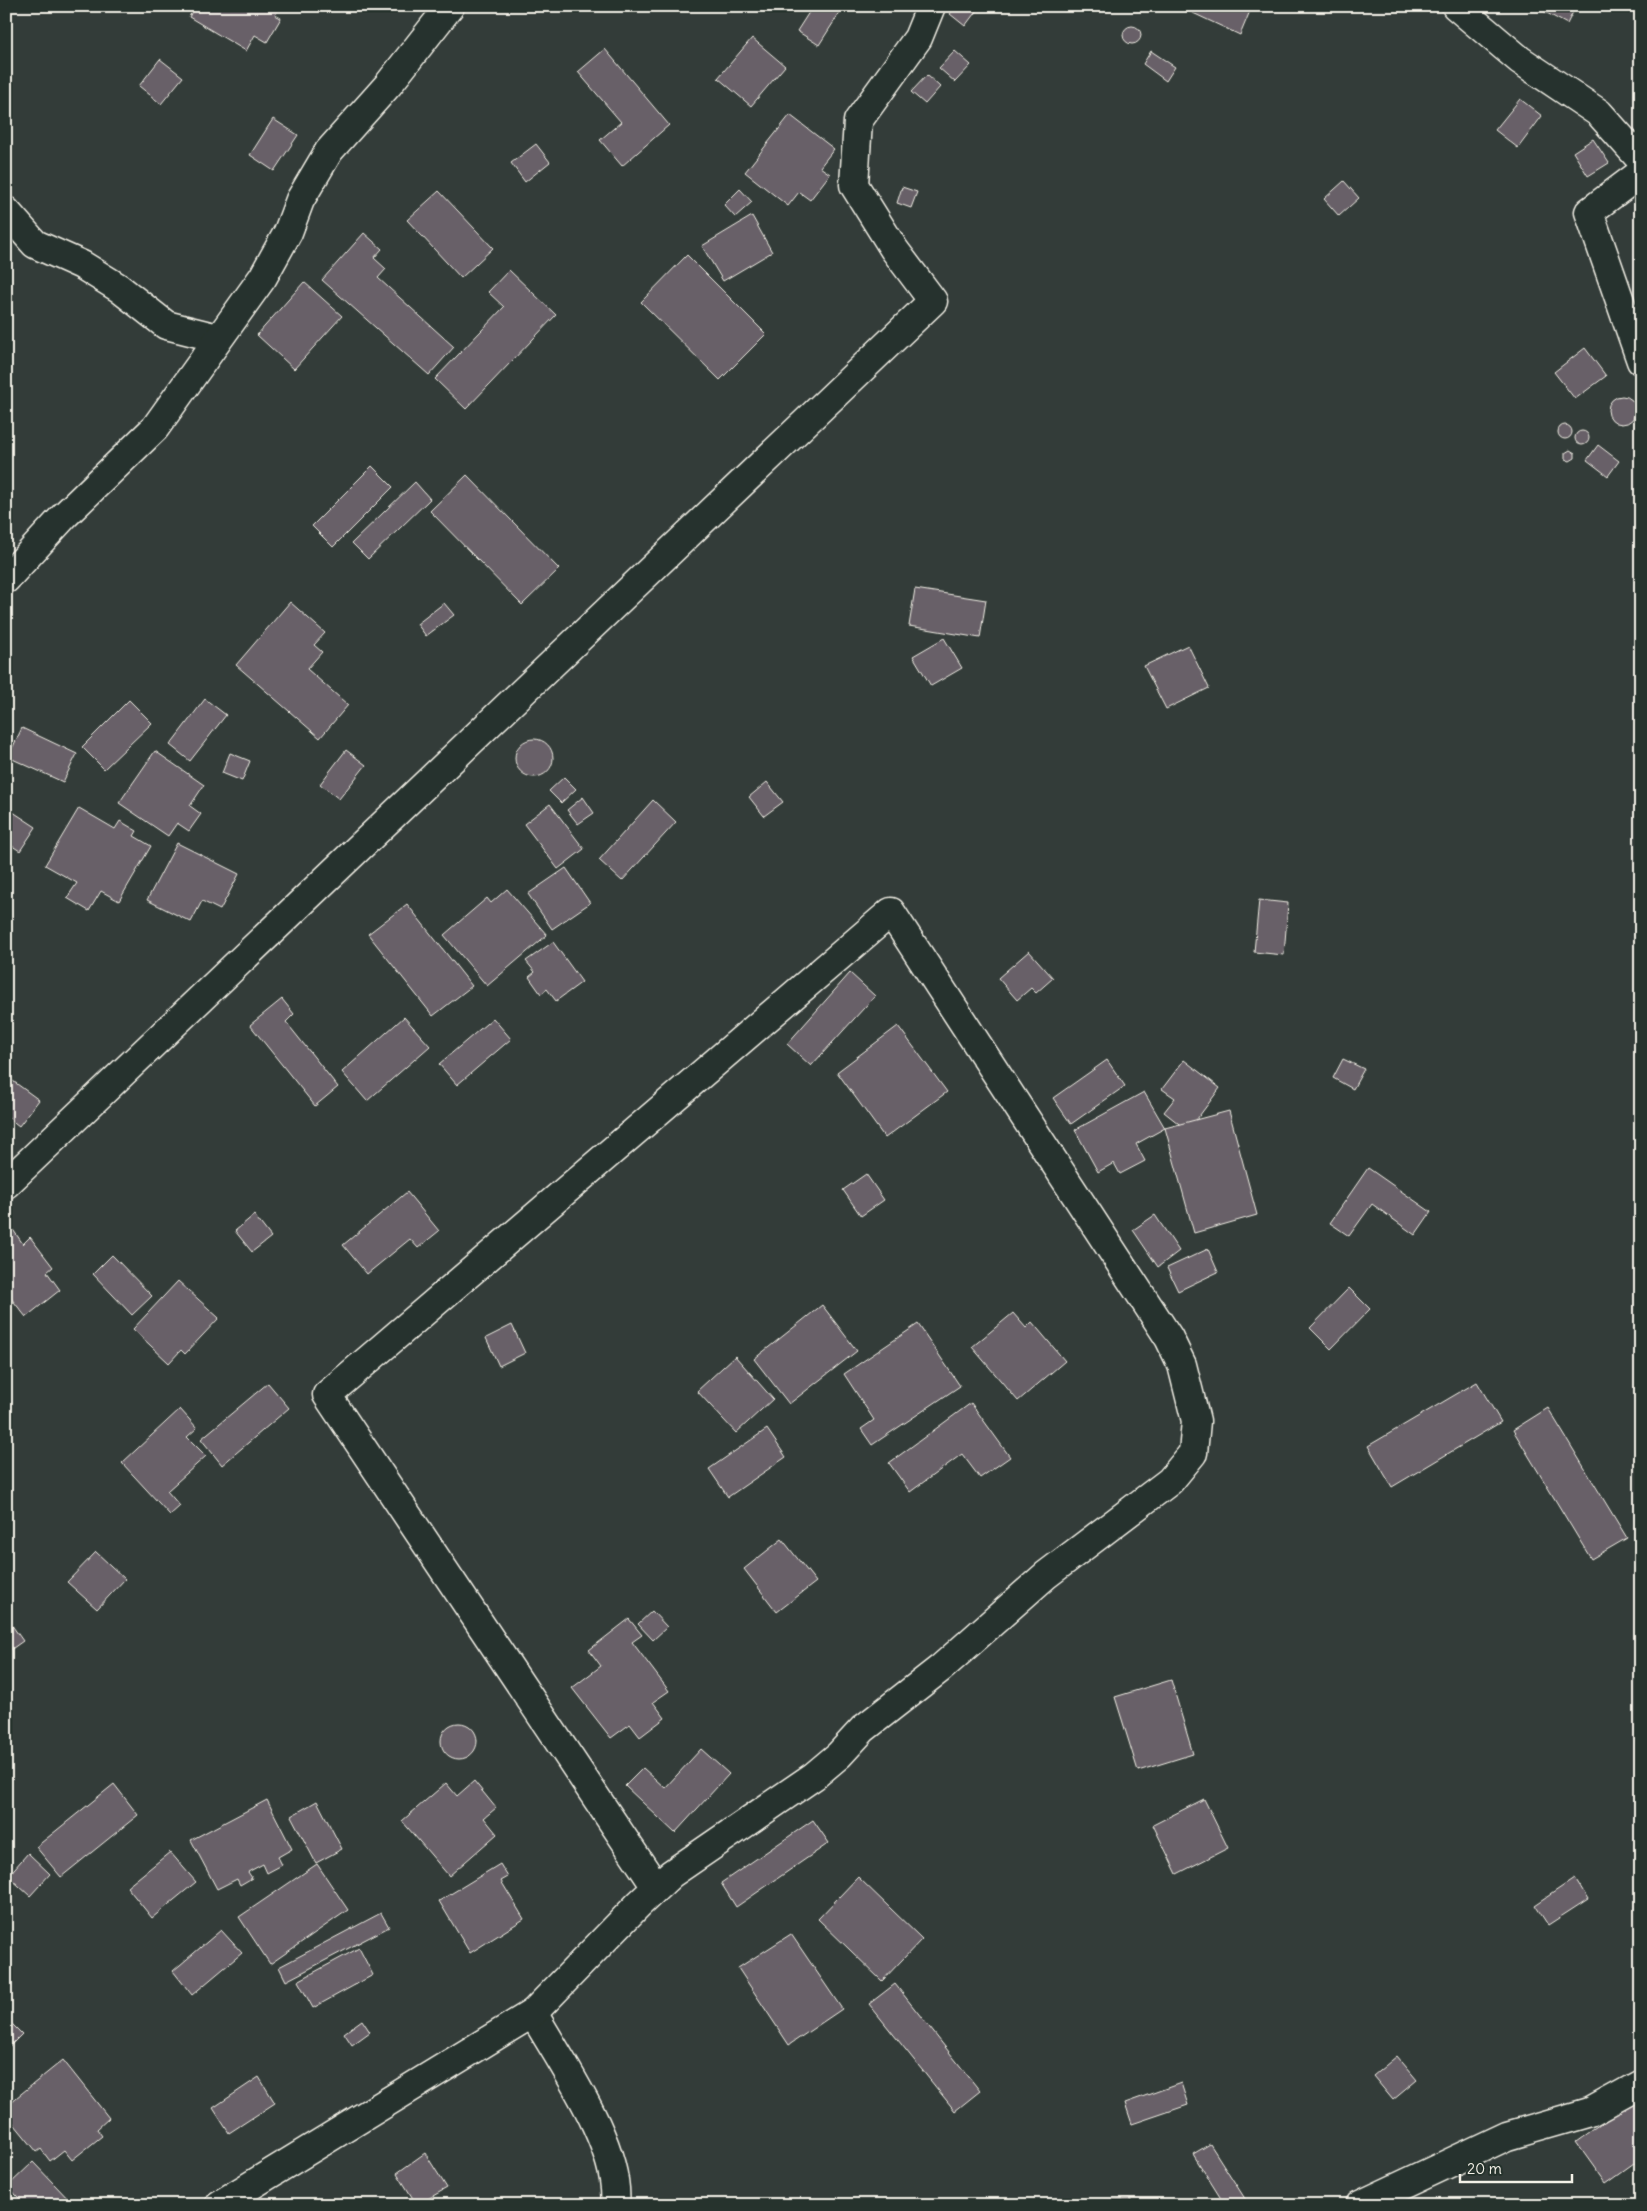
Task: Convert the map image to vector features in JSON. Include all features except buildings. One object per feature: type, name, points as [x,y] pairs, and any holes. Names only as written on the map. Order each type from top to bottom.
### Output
[{"type":"street","points":[[6,579],[65,515],[155,428],[218,338],[264,277],[288,232],[300,200],[329,151],[388,85],[450,6]]},
{"type":"street","points":[[6,1184],[933,301],[894,249],[854,185],[858,121],[918,38],[931,6]]},
{"type":"street","points":[[1456,6],[1520,60],[1600,114],[1641,160]]},
{"type":"street","points":[[1641,173],[1589,212],[1641,361]]},
{"type":"street","points":[[6,210],[35,244],[89,269],[119,288],[166,325],[218,338]]},
{"type":"street","points":[[219,2205],[243,2188],[401,2095],[533,2013],[671,1874],[814,1776],[839,1755],[863,1730],[940,1668],[1046,1575],[1170,1481],[1193,1453],[1196,1421],[1190,1392],[1182,1365],[1169,1338],[892,912],[327,1396],[656,1887]]},
{"type":"street","points":[[533,2013],[599,2130],[611,2160],[615,2180],[615,2205]]},
{"type":"street","points":[[1360,2205],[1507,2136],[1590,2112],[1641,2084]]}]
